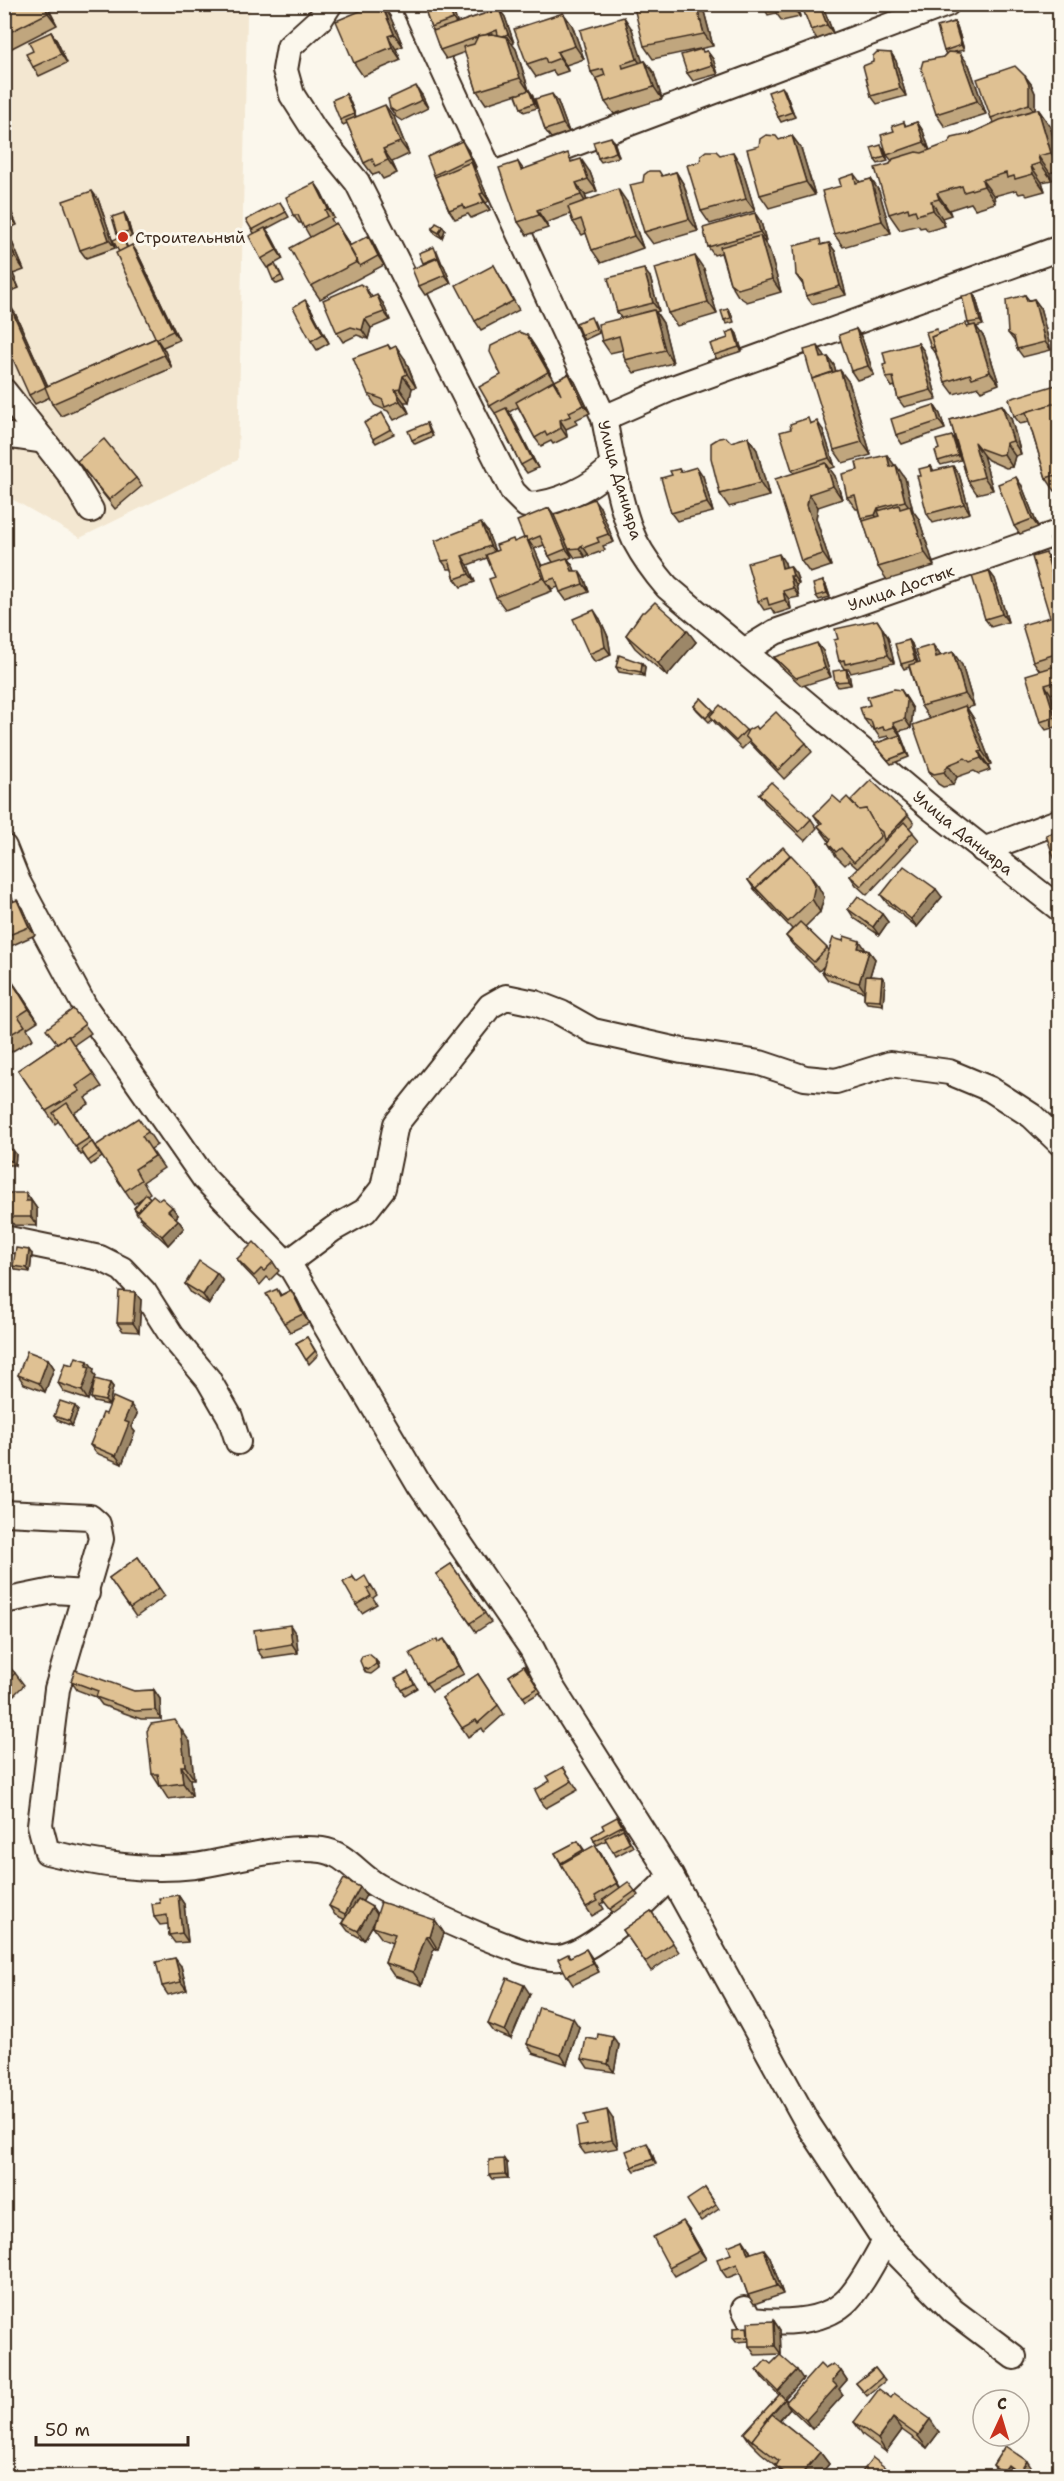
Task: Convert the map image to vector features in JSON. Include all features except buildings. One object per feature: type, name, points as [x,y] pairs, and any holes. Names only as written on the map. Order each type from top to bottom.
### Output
[{"type":"street","points":[[330,4],[321,18],[289,47],[285,70],[292,95],[315,131],[357,182],[513,492],[526,505],[559,500],[606,472],[613,464]]},
{"type":"street","name":"Улица Данияра","points":[[413,4],[604,418],[613,464],[635,540],[650,566],[667,587],[983,850],[1059,909]]},
{"type":"street","points":[[490,175],[947,4]]},
{"type":"street","points":[[604,418],[670,389],[1059,248]]},
{"type":"street","points":[[4,391],[69,473],[92,510]]},
{"type":"street","points":[[4,435],[44,441]]},
{"type":"street","name":"Улица Достык","points":[[744,651],[775,632],[1059,532]]},
{"type":"street","points":[[983,850],[1059,821]]},
{"type":"street","points":[[4,847],[18,882],[85,1007],[204,1178],[286,1264],[419,1484],[531,1649],[551,1686],[671,1876],[808,2124],[885,2241],[953,2311],[1014,2357]]},
{"type":"street","points":[[286,1264],[333,1229],[365,1211],[383,1188],[396,1124],[490,1006],[506,997],[535,1002],[561,1013],[592,1031],[682,1051],[760,1063],[805,1078],[836,1081],[891,1064],[949,1072],[990,1089],[1032,1116],[1059,1143]]},
{"type":"street","points":[[4,1238],[99,1258],[122,1269],[144,1292],[172,1336],[208,1379],[230,1417],[238,1442]]},
{"type":"street","points":[[4,1514],[90,1517],[98,1524],[101,1539],[57,1689],[40,1825],[47,1852],[81,1860],[139,1868],[192,1866],[286,1851],[322,1850],[343,1858],[374,1884],[420,1908],[526,1953],[557,1959],[578,1952],[594,1941],[645,1903],[671,1876]]},
{"type":"street","points":[[4,1601],[54,1591],[87,1593]]},
{"type":"street","points":[[744,2309],[750,2320],[782,2324],[822,2315],[845,2303],[885,2241]]},
{"type":"shaded area","name":"Строительный","points":[[5,5],[254,5],[247,15],[238,460],[80,538],[5,495]]},
{"type":"place","name":"Строительный","points":[[123,237]]}]
